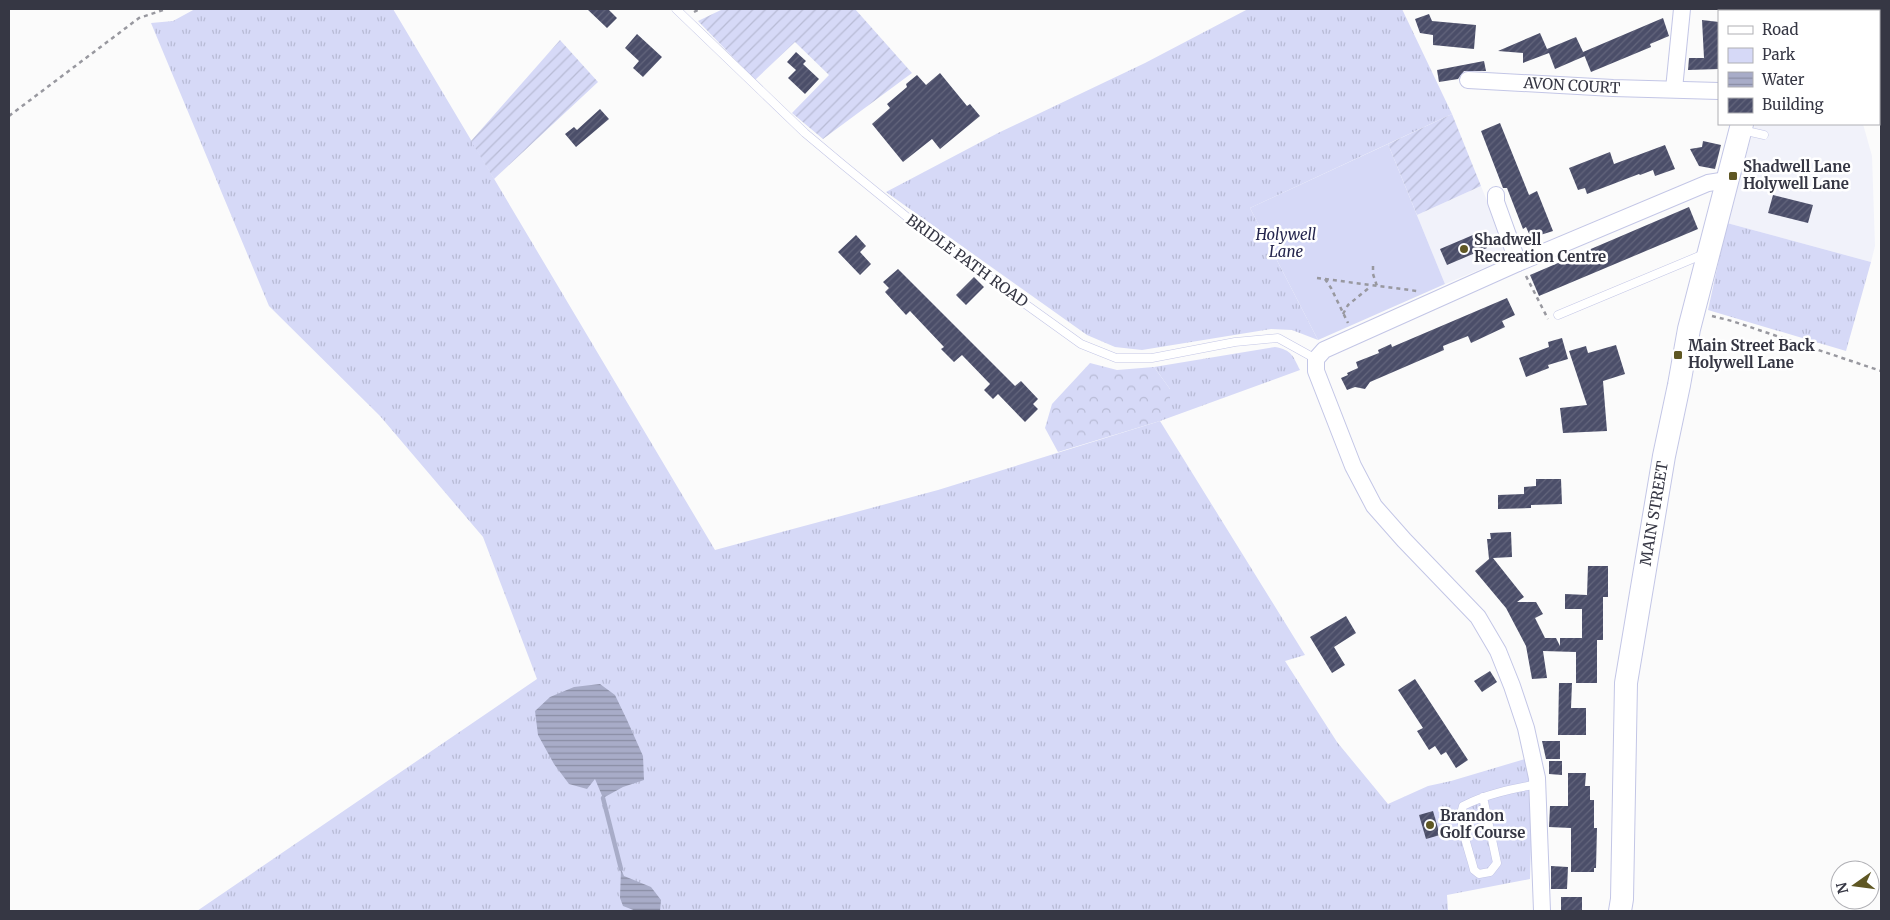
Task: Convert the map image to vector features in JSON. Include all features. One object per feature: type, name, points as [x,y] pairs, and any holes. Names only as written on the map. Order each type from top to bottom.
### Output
[{"type":"street","points":[[1674,89],[1682,9]]},
{"type":"street","points":[[1780,9],[1784,10]]},
{"type":"street","name":"AVON COURT","points":[[1468,80],[1718,91]]},
{"type":"street","name":"MAIN STREET","points":[[1620,911],[1622,899],[1626,683],[1664,456],[1691,320],[1741,127]]},
{"type":"street","points":[[1542,911],[1538,784],[1526,728],[1498,651],[1478,617],[1374,506],[1350,457],[1316,371],[1316,359],[1324,350],[1519,263],[1708,183],[1727,180]]},
{"type":"street","points":[[1496,195],[1496,202],[1519,263]]},
{"type":"lane","name":"BRIDLE PATH ROAD","points":[[676,9],[805,133],[842,164],[929,234],[1082,344],[1116,358],[1152,358],[1235,342],[1278,338],[1316,359]]},
{"type":"lane","points":[[1741,127],[1764,135]]},
{"type":"lane","points":[[1558,315],[1708,252]]},
{"type":"lane","points":[[1483,798],[1497,863],[1490,872],[1479,874],[1474,870],[1461,812],[1463,806],[1483,798],[1510,790],[1538,784]]},
{"type":"path","points":[[9,116],[139,18],[166,9]]},
{"type":"path","points":[[1519,263],[1546,319],[1558,315]]},
{"type":"path","points":[[1373,266],[1372,274],[1378,287]]},
{"type":"path","points":[[1317,278],[1418,291]]},
{"type":"path","points":[[1324,278],[1331,288],[1354,337]]},
{"type":"path","points":[[1343,314],[1348,306],[1371,286]]},
{"type":"path","points":[[1691,320],[1715,316],[1881,371]]},
{"type":"shaded area","points":[[1755,125],[1863,125],[1872,156],[1875,246],[1871,262],[1727,223]]},
{"type":"shaded area","points":[[1481,186],[1510,257],[1445,284],[1417,215]]},
{"type":"green space","points":[[195,9],[393,9],[715,550],[938,490],[1160,421],[1305,655],[1285,661],[1337,742],[1388,804],[1428,786],[1525,759],[1531,804],[1530,879],[1447,895],[1448,911],[197,911],[537,679],[483,537],[380,416],[269,306],[151,23],[173,21]]},
{"type":"green space","points":[[723,9],[855,9],[912,73],[823,139],[792,113],[829,75],[795,42],[755,80],[698,21]]},
{"type":"green space","points":[[1248,9],[1402,9],[1452,114],[1250,208],[1318,340],[1292,330],[1271,329],[1142,350],[1115,347],[1087,335],[886,192],[998,133],[1145,63]]},
{"type":"green space","points":[[560,40],[598,82],[494,179],[471,141]]},
{"type":"green space","points":[[1452,114],[1481,186],[1417,215],[1388,144]]},
{"type":"green space","name":"Holywell Lane","points":[[1388,144],[1445,284],[1318,340],[1250,208]]},
{"type":"green space","points":[[1727,223],[1871,262],[1846,351],[1708,310]]},
{"type":"green space","points":[[1275,347],[1289,352],[1300,370],[1160,421],[1170,389],[1154,367]]},
{"type":"green space","points":[[1090,363],[1117,370],[1154,367],[1170,389],[1170,412],[1160,421],[1058,452],[1045,428],[1052,404]]},
{"type":"water","points":[[600,684],[615,695],[627,720],[643,756],[644,780],[623,787],[603,798],[595,779],[587,789],[569,784],[554,764],[538,735],[535,711],[550,697],[574,687]]},
{"type":"water","points":[[621,869],[624,876],[651,887],[661,900],[660,911],[636,911],[623,906],[620,898]]},
{"type":"building","points":[[587,9],[608,9],[617,18],[607,28]]},
{"type":"building","points":[[1429,14],[1432,21],[1476,25],[1474,49],[1433,45],[1433,35],[1420,33],[1415,19]]},
{"type":"building","points":[[1663,18],[1669,36],[1650,44],[1651,47],[1591,72],[1583,52]]},
{"type":"building","points":[[1702,20],[1718,22],[1718,69],[1688,70],[1689,58],[1704,58]]},
{"type":"building","points":[[1540,33],[1547,49],[1576,37],[1585,56],[1555,69],[1549,53],[1523,63],[1523,53],[1498,51]]},
{"type":"building","points":[[637,34],[662,57],[643,77],[633,68],[639,61],[625,48]]},
{"type":"building","points":[[796,52],[806,61],[803,64],[819,79],[805,94],[788,78],[796,70],[787,62]]},
{"type":"building","points":[[1484,61],[1486,71],[1464,71],[1458,79],[1439,82],[1437,70]]},
{"type":"building","points":[[940,73],[967,106],[970,104],[980,116],[940,149],[932,139],[903,162],[872,124],[890,108],[887,104],[907,87],[906,84],[917,75],[926,85]]},
{"type":"building","points":[[600,109],[609,119],[576,147],[565,134],[574,127],[577,130]]},
{"type":"building","points":[[1500,123],[1529,195],[1537,191],[1553,231],[1531,238],[1526,227],[1523,229],[1507,188],[1503,188],[1481,131]]},
{"type":"building","points":[[1703,141],[1721,145],[1715,169],[1699,166],[1690,149],[1702,147]]},
{"type":"building","points":[[1665,145],[1675,169],[1655,176],[1653,170],[1587,194],[1585,188],[1578,190],[1569,168],[1610,152],[1614,164]]},
{"type":"building","points":[[1773,195],[1813,205],[1808,223],[1768,213]]},
{"type":"building","points":[[1689,207],[1698,229],[1539,296],[1530,275]]},
{"type":"building","name":"Shadwell Recreation Centre","points":[[1480,232],[1487,248],[1447,265],[1440,249]]},
{"type":"building","points":[[856,235],[866,246],[860,252],[871,264],[860,275],[838,252]]},
{"type":"building","points":[[898,269],[1015,386],[1021,381],[1038,399],[1033,404],[1038,409],[1025,422],[998,394],[993,399],[984,390],[990,384],[962,355],[954,362],[941,349],[944,347],[910,311],[906,315],[885,292],[889,288],[883,282]]},
{"type":"building","points":[[974,277],[984,287],[966,305],[956,295]]},
{"type":"building","points":[[1507,298],[1515,315],[1502,321],[1505,327],[1471,343],[1468,336],[1443,346],[1444,350],[1370,382],[1365,389],[1355,387],[1347,390],[1341,378],[1358,368],[1356,362],[1379,353],[1378,350],[1391,344],[1392,347]]},
{"type":"building","points":[[1562,338],[1568,359],[1548,365],[1549,368],[1526,377],[1519,358],[1549,347],[1548,342]]},
{"type":"building","points":[[1616,345],[1625,374],[1603,381],[1607,431],[1563,433],[1560,408],[1587,405],[1569,351],[1586,346],[1588,353]]},
{"type":"building","points":[[1536,479],[1561,479],[1562,504],[1531,505],[1531,508],[1498,509],[1498,495],[1524,494],[1524,487],[1536,486]]},
{"type":"building","points":[[1511,532],[1512,557],[1493,558],[1524,597],[1517,602],[1536,602],[1543,614],[1535,618],[1545,638],[1556,638],[1560,646],[1560,638],[1582,638],[1582,609],[1565,609],[1565,594],[1587,595],[1588,566],[1608,566],[1608,597],[1603,597],[1603,640],[1597,640],[1597,683],[1576,683],[1576,652],[1543,651],[1547,678],[1532,679],[1526,646],[1506,608],[1475,571],[1489,559],[1487,539],[1491,539],[1490,533]]},
{"type":"building","points":[[1346,616],[1356,633],[1334,647],[1345,665],[1332,673],[1310,637]]},
{"type":"building","points":[[1490,671],[1497,682],[1482,692],[1474,681]]},
{"type":"building","points":[[1415,679],[1468,760],[1456,768],[1446,752],[1441,755],[1435,746],[1429,750],[1417,731],[1423,728],[1398,690]]},
{"type":"building","points":[[1559,683],[1572,683],[1571,708],[1586,708],[1586,735],[1558,735]]},
{"type":"building","points":[[1542,741],[1560,741],[1560,759],[1546,759]]},
{"type":"building","points":[[1549,761],[1562,761],[1562,775],[1549,774]]},
{"type":"building","points":[[1568,773],[1586,773],[1585,786],[1590,786],[1590,800],[1594,800],[1594,828],[1597,828],[1596,868],[1594,868],[1594,872],[1571,872],[1571,828],[1549,827],[1550,806],[1568,806]]},
{"type":"building","name":"Brandon Golf Course","points":[[1433,811],[1440,835],[1426,839],[1419,815]]},
{"type":"building","points":[[1551,866],[1568,867],[1567,889],[1551,889]]},
{"type":"building","points":[[1561,897],[1582,897],[1582,911],[1561,911]]},
{"type":"waterway","points":[[603,798],[621,869]]},
{"type":"place","name":"Shadwell Lane Holywell Lane","points":[[1733,176]]},
{"type":"place","name":"Shadwell Recreation Centre","points":[[1464,249]]},
{"type":"place","name":"Main Street Back Holywell Lane","points":[[1678,355]]},
{"type":"place","name":"Brandon Golf Course","points":[[1430,825]]}]
